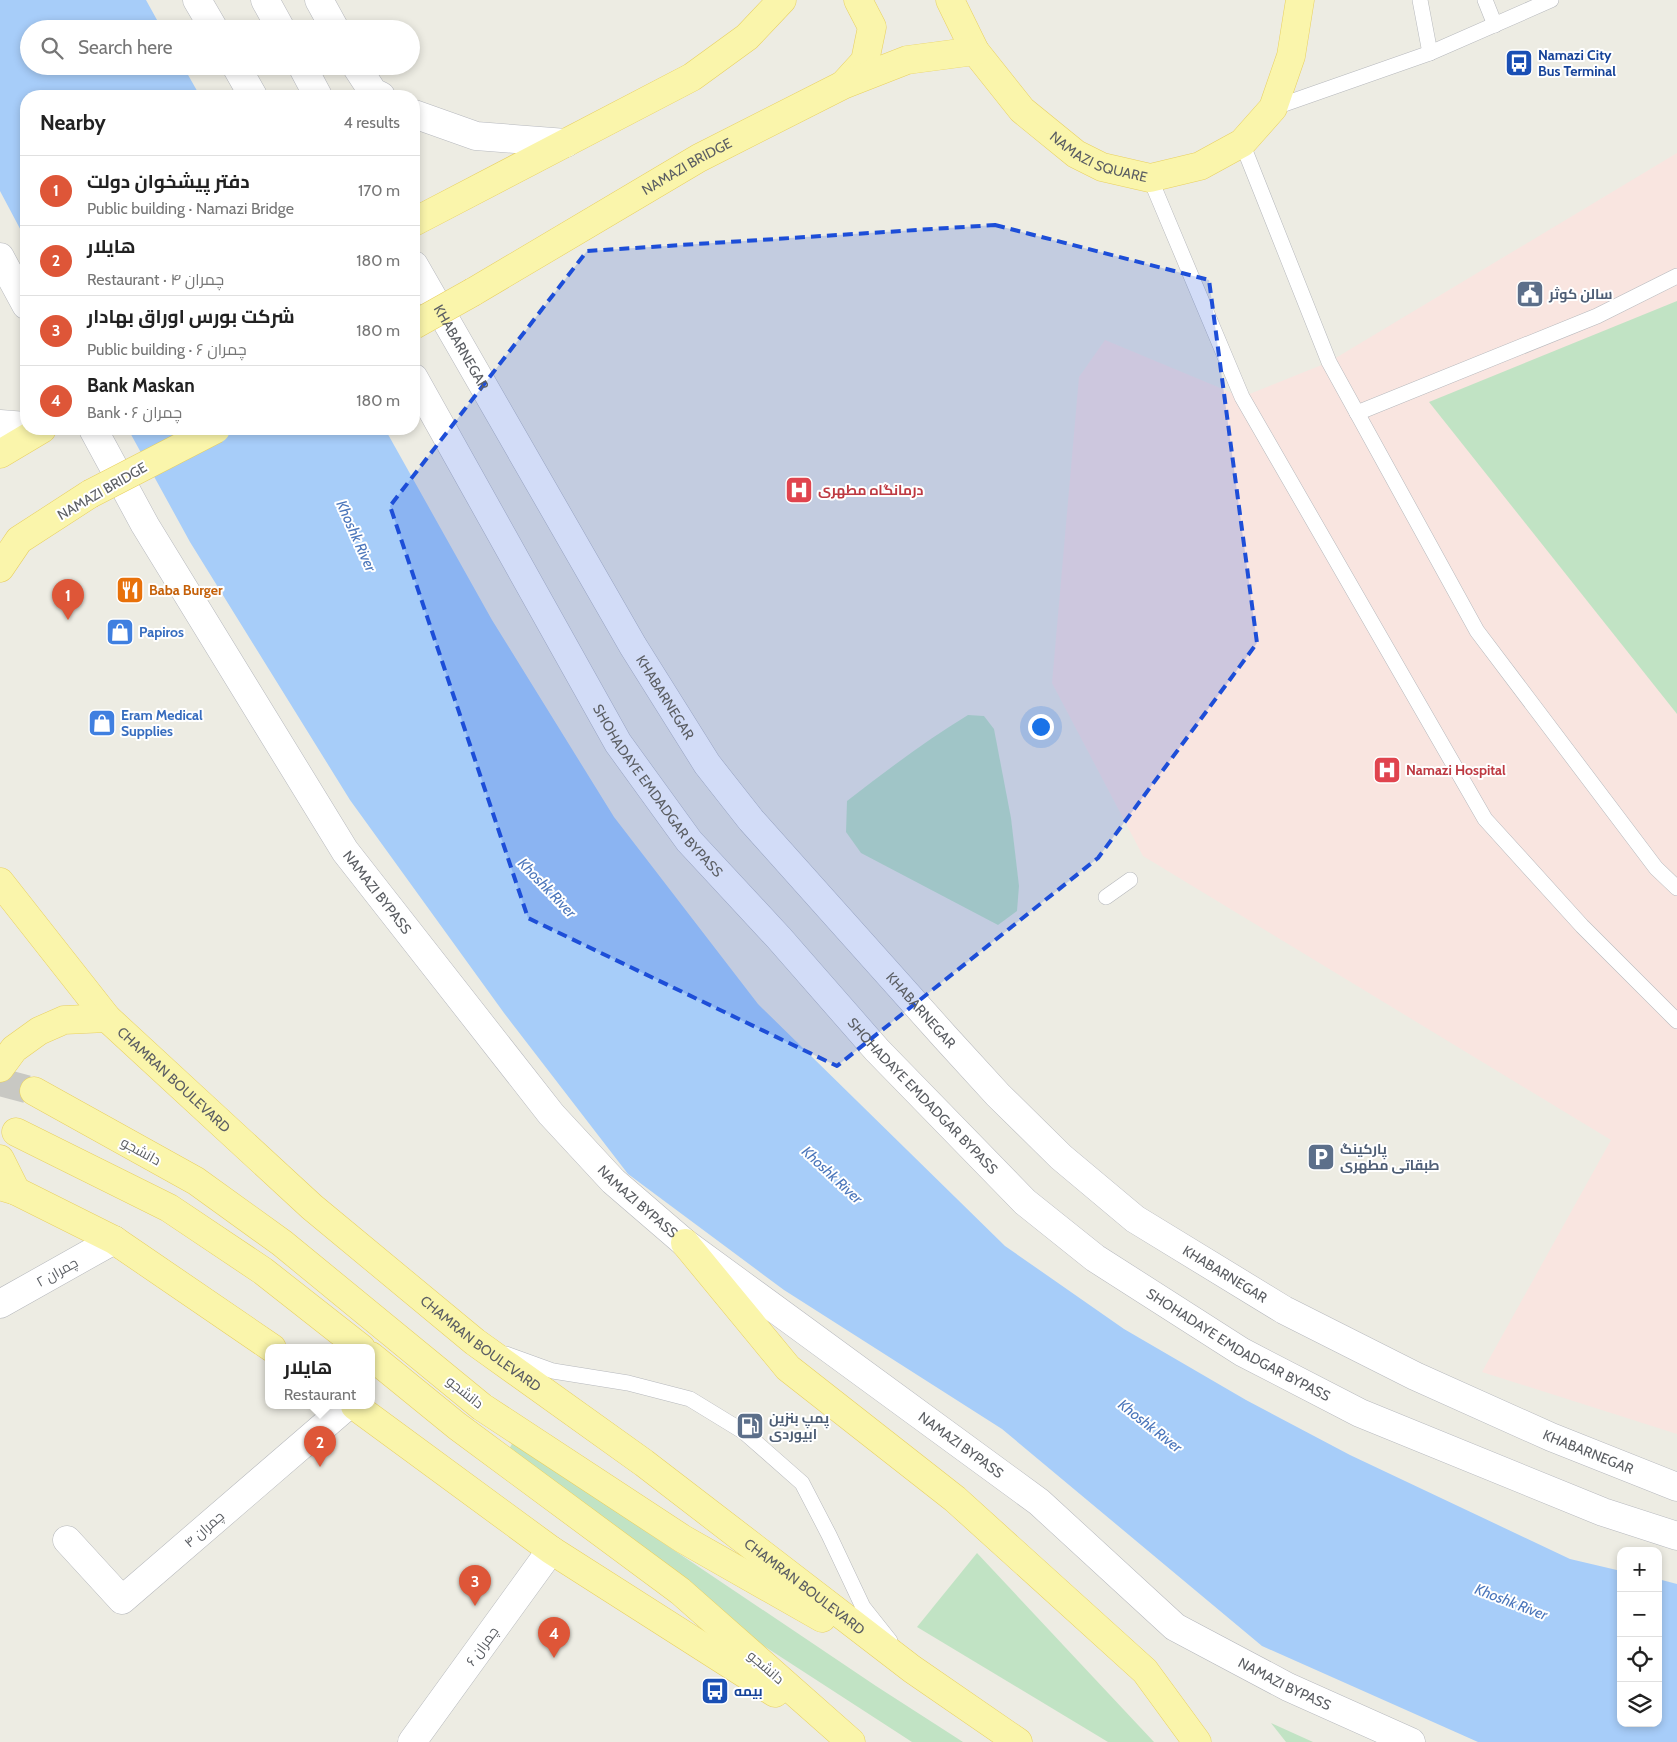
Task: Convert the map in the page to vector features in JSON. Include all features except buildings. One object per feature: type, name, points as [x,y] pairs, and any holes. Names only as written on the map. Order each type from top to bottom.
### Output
[{"type":"main road","points":[[198,0],[209,20]]},
{"type":"main road","points":[[265,0],[276,20]]},
{"type":"main road","points":[[319,0],[330,20]]},
{"type":"main road","points":[[420,218],[692,78],[747,37],[782,0]]},
{"type":"main road","points":[[843,85],[865,61],[872,27],[858,0]]},
{"type":"main road","name":"NAMAZI SQUARE","points":[[950,0],[975,51],[1022,110],[1076,154],[1102,167],[1150,178],[1200,166],[1242,143],[1273,108],[1291,56],[1300,0]]},
{"type":"main road","name":"NAMAZI BRIDGE","points":[[420,322],[699,158],[843,85],[907,60],[975,51]]},
{"type":"main road","points":[[241,75],[250,90]]},
{"type":"main road","points":[[307,75],[315,90]]},
{"type":"main road","points":[[362,75],[372,90]]},
{"type":"main road","points":[[420,116],[476,136],[566,144]]},
{"type":"main road","points":[[0,257],[20,294]]},
{"type":"main road","name":"KHABARNEGAR","points":[[420,275],[633,646],[707,764],[751,820],[945,1037],[998,1095],[1054,1150],[1135,1218],[1284,1310],[1415,1376],[1551,1437],[1677,1487]]},
{"type":"main road","name":"SHOHADAYE EMDADGAR BYPASS","points":[[420,389],[618,742],[689,841],[779,938],[877,1050],[1025,1202],[1095,1258],[1234,1346],[1344,1404],[1387,1424],[1603,1512],[1677,1536]]},
{"type":"main road","points":[[0,424],[20,426]]},
{"type":"main road","points":[[0,454],[32,435]]},
{"type":"main road","name":"NAMAZI BYPASS","points":[[96,435],[146,525],[345,851],[551,1114],[613,1181],[686,1244],[1039,1502],[1175,1627],[1288,1687],[1411,1742]]},
{"type":"main road","name":"NAMAZI BRIDGE","points":[[0,568],[19,540],[90,494],[204,435]]},
{"type":"main road","name":"CHAMRAN BOULEVARD","points":[[0,882],[107,1018],[312,1207],[475,1342],[644,1463],[912,1670],[1018,1742]]},
{"type":"main road","points":[[7,1058],[39,1031],[64,1020],[107,1018]]},
{"type":"main road","name":"دانشجو","points":[[34,1092],[204,1187],[282,1243],[482,1407],[683,1538],[912,1670]]},
{"type":"main road","points":[[16,1132],[170,1208],[263,1271],[356,1344]]},
{"type":"main road","points":[[4,1175],[114,1240],[266,1344]]},
{"type":"main road","name":"۲ چمران","points":[[0,1304],[114,1240]]},
{"type":"main road","points":[[686,1244],[788,1368],[955,1499],[1144,1670],[1196,1742]]},
{"type":"main road","name":"دانشجو","points":[[375,1359],[457,1426],[680,1591],[851,1742]]},
{"type":"main road","name":"۴ چمران","points":[[67,1540],[122,1600],[344,1409]]},
{"type":"main road","points":[[359,1409],[551,1550],[851,1742]]},
{"type":"main road","name":"۶ چمران","points":[[412,1742],[551,1550]]},
{"type":"lane","points":[[1420,0],[1430,53]]},
{"type":"lane","points":[[1486,0],[1495,25]]},
{"type":"lane","points":[[1273,108],[1430,53],[1495,25],[1528,4],[1551,0]]},
{"type":"lane","points":[[1242,143],[1329,362],[1477,631],[1656,868],[1677,888]]},
{"type":"lane","points":[[1150,178],[1242,397],[1485,819],[1582,926],[1677,1021]]},
{"type":"lane","points":[[1357,414],[1597,316],[1677,276]]},
{"type":"lane","points":[[1106,897],[1130,880]]},
{"type":"lane","points":[[475,1342],[553,1371],[628,1383],[690,1399],[744,1432],[802,1483],[863,1607],[912,1670]]},
{"type":"highlighted area","points":[[995,225],[1209,280],[1257,643],[1098,858],[837,1066],[528,918],[390,506],[587,251]]},
{"type":"shaded area","name":"Namazi Hospital","points":[[1677,153],[1677,1434],[1482,1372],[1611,1140],[1143,856],[1052,683],[1079,377],[1105,340],[1242,397],[1329,362]]},
{"type":"green space","points":[[1677,301],[1677,714],[1429,402]]},
{"type":"green space","points":[[968,715],[984,716],[994,729],[1011,818],[1019,886],[1017,911],[998,925],[861,853],[846,832],[847,801],[891,767]]},
{"type":"green space","points":[[513,1442],[876,1686],[963,1742],[912,1742],[747,1635],[506,1455]]},
{"type":"green space","points":[[977,1553],[1154,1742],[1108,1742],[917,1627]]},
{"type":"green space","points":[[1271,1723],[1313,1742],[1286,1742]]},
{"type":"water","points":[[0,0],[146,0],[157,20],[20,20],[20,75],[188,75],[197,90],[20,90],[20,229],[0,191]]},
{"type":"water","name":"Khoshk River","points":[[131,435],[388,435],[492,620],[614,817],[758,1004],[1005,1246],[1124,1329],[1246,1400],[1350,1455],[1570,1559],[1617,1570],[1617,1727],[1662,1727],[1662,1580],[1677,1584],[1677,1742],[1478,1742],[1262,1646],[1002,1429],[784,1290],[628,1174],[504,1013],[350,800],[190,542]]},
{"type":"tunnel","points":[[0,1082],[34,1091]]},
{"type":"place","name":"Namazi City Bus Terminal","points":[[1519,63]]},
{"type":"place","name":"سالن کوثر","points":[[1530,294]]},
{"type":"place","name":"درمانگاه مطهری","points":[[799,490]]},
{"type":"place","name":"Baba Burger","points":[[130,590]]},
{"type":"place","name":"دفتر پیشخوان دولت","points":[[68,620]]},
{"type":"place","name":"Papiros","points":[[120,632]]},
{"type":"place","name":"Eram Medical Supplies","points":[[102,723]]},
{"type":"place","name":"Namazi Hospital","points":[[1387,770]]},
{"type":"place","name":"پارکینگ طبقاتی مطهری","points":[[1321,1157]]},
{"type":"place","name":"پمپ بنزین ابیوردی","points":[[750,1426]]},
{"type":"place","name":"هایلار","points":[[320,1467]]},
{"type":"place","name":"شرکت بورس اوراق بهادار","points":[[475,1606]]},
{"type":"place","name":"Bank Maskan","points":[[554,1658]]},
{"type":"place","name":"بیمه","points":[[715,1691]]}]
